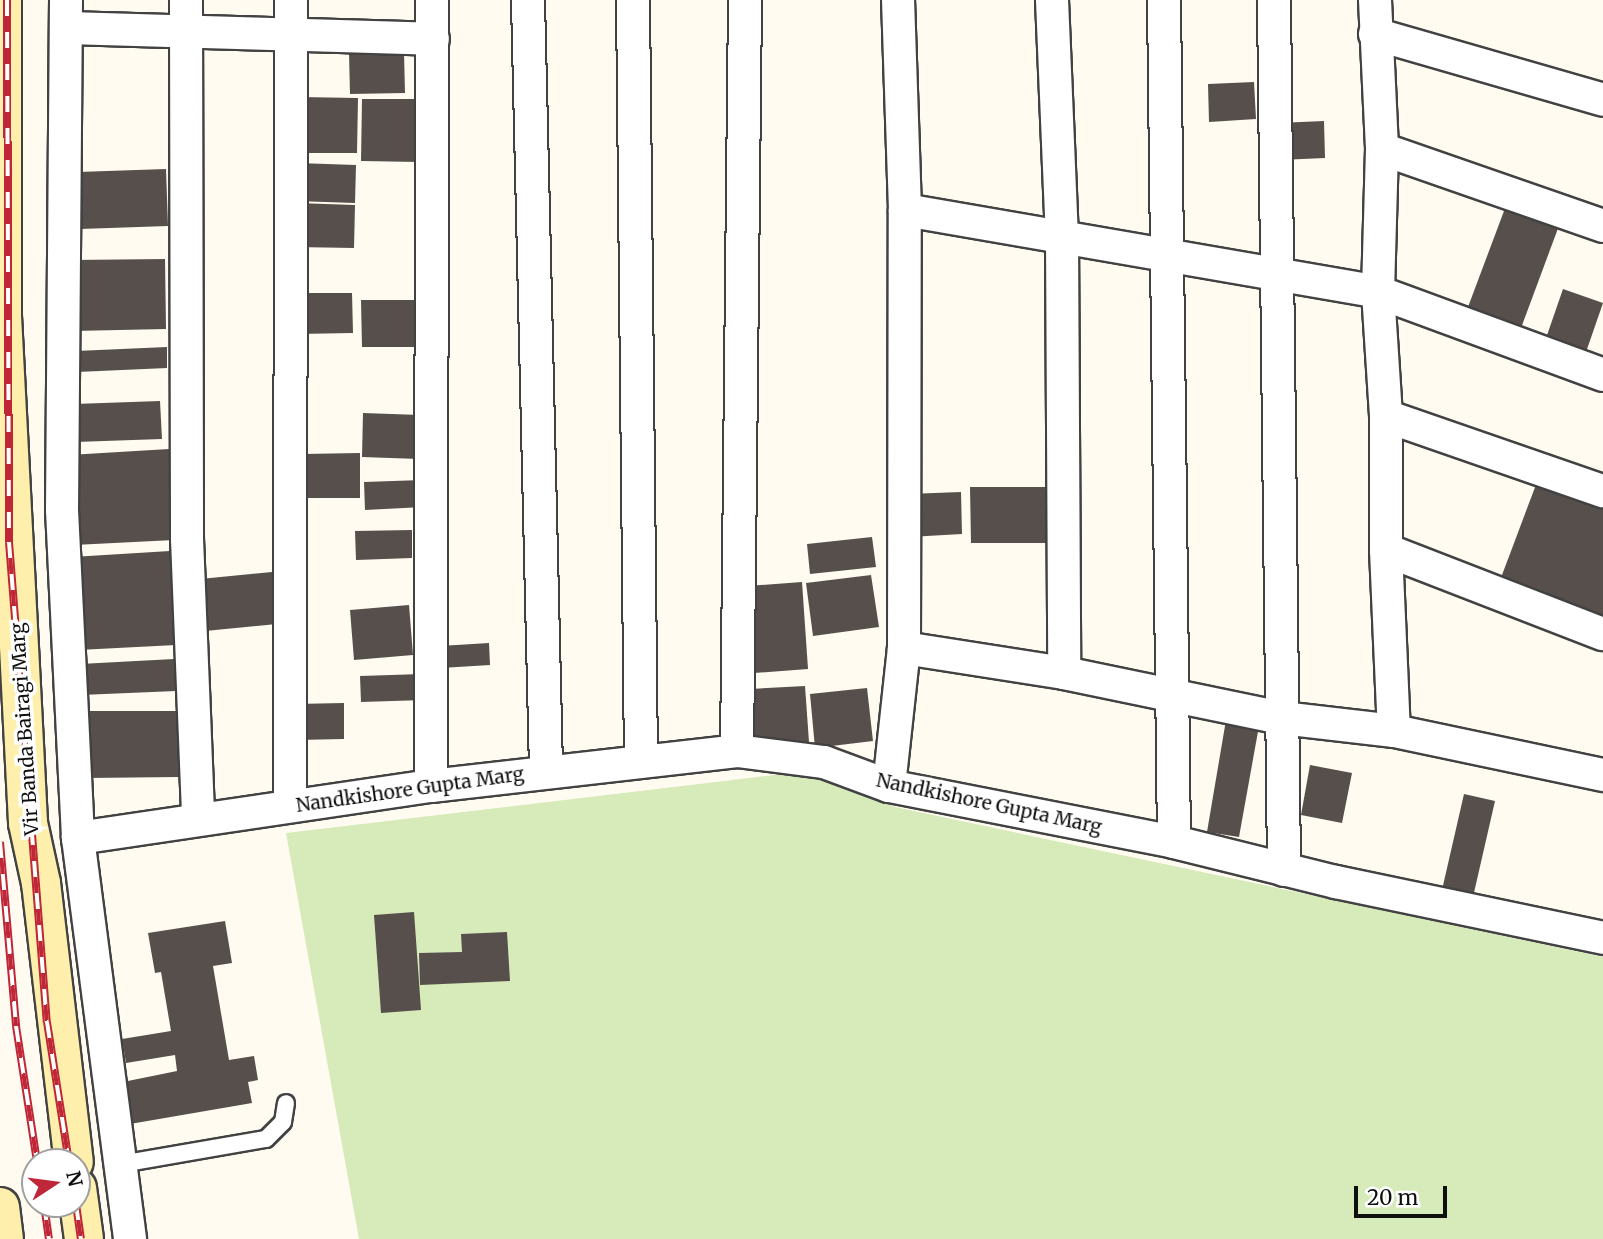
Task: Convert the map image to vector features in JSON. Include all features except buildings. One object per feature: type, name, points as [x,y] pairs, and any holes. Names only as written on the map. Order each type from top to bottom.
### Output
[{"type":"main road","name":"Vir Banda Bairagi Marg","points":[[2,0],[2,316],[28,823],[41,883],[72,1148]]},
{"type":"main road","points":[[0,1207],[4,1239]]},
{"type":"main road","points":[[81,1218],[84,1239]]},
{"type":"street","points":[[290,806],[291,0]]},
{"type":"street","points":[[431,786],[432,0]]},
{"type":"street","points":[[528,0],[546,772]]},
{"type":"street","points":[[633,0],[641,759]]},
{"type":"street","points":[[737,751],[745,0]]},
{"type":"street","points":[[890,786],[904,649],[905,210],[898,0]]},
{"type":"street","points":[[1052,0],[1062,235],[1064,673]]},
{"type":"street","points":[[1164,0],[1174,842]]},
{"type":"street","points":[[1274,0],[1284,870]]},
{"type":"street","points":[[1375,0],[1382,149],[1378,292],[1386,416],[1386,550],[1394,731]]},
{"type":"street","points":[[130,1239],[78,838],[62,510],[66,14],[186,15],[292,35],[433,39]]},
{"type":"street","points":[[186,15],[187,539],[198,818]]},
{"type":"street","points":[[1375,34],[1603,100]]},
{"type":"street","points":[[1382,149],[1603,226]]},
{"type":"street","points":[[905,210],[1062,235],[1378,292],[1603,375]]},
{"type":"street","points":[[1386,416],[1603,491]]},
{"type":"street","points":[[12,512],[62,510]]},
{"type":"street","points":[[1386,550],[1603,634]]},
{"type":"street","points":[[904,649],[1064,673],[1174,698],[1282,718],[1394,731],[1603,775]]},
{"type":"street","name":"Nandkishore Gupta Marg","points":[[78,838],[198,818],[431,786],[641,759],[737,751],[824,762],[890,786],[1174,842],[1284,870],[1603,937]]},
{"type":"lane","points":[[121,1164],[266,1139],[283,1122],[286,1103]]},
{"type":"green space","points":[[809,771],[895,807],[1603,957],[1603,1239],[359,1239],[286,833]]},
{"type":"railway","points":[[7,0],[9,542],[47,1022],[67,1148]]},
{"type":"railway","points":[[0,842],[16,1026],[35,1148]]},
{"type":"railway","points":[[46,1218],[49,1239]]},
{"type":"railway","points":[[78,1218],[81,1239]]}]
